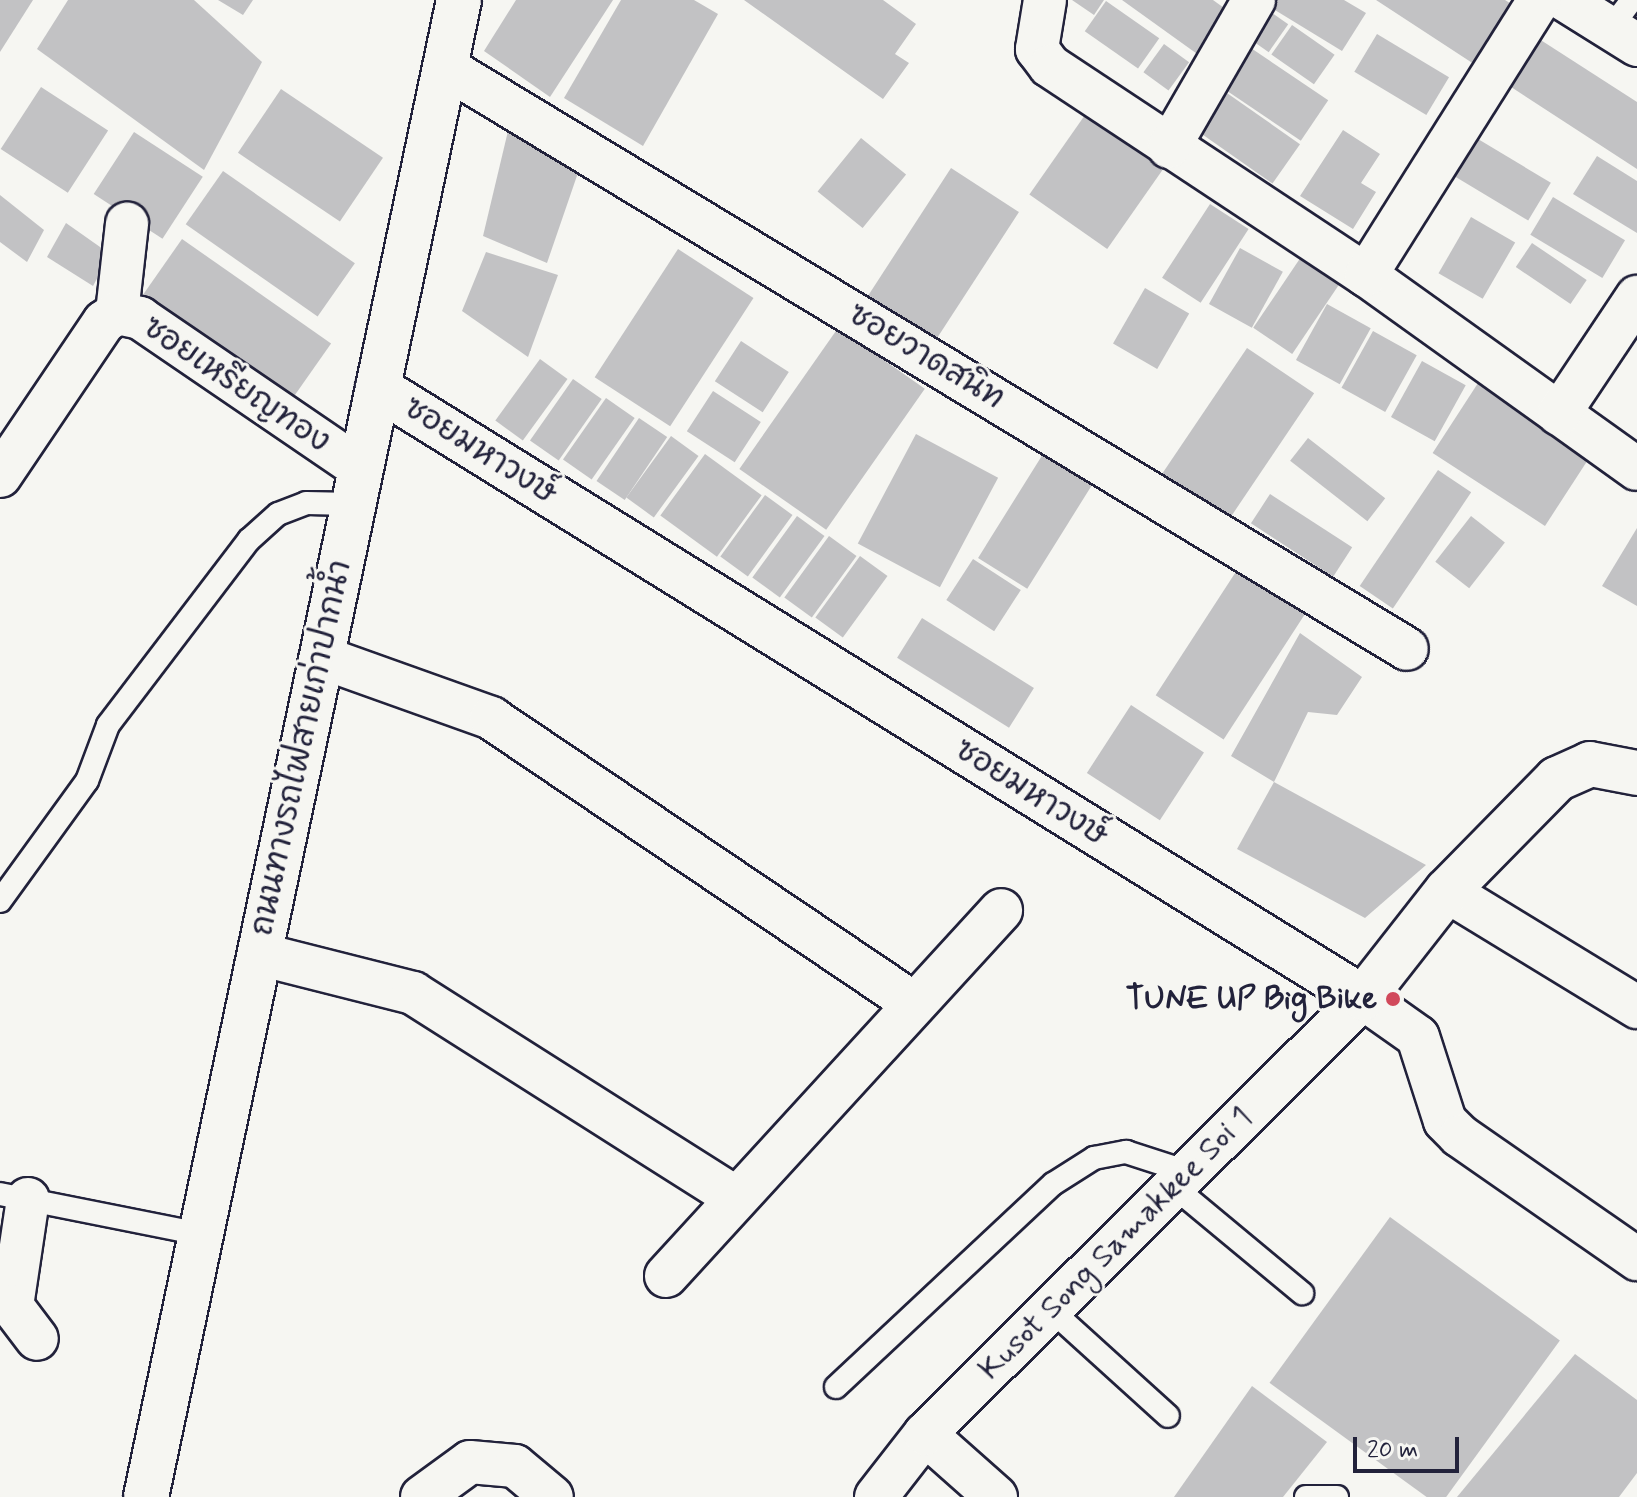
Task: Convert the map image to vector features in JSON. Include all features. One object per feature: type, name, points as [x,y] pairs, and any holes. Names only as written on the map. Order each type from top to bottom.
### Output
[{"type":"street","name":"ถนนทางรถไฟสายเก่าปากน้ำ","points":[[146,1497],[459,0]]},
{"type":"street","points":[[1045,0],[1037,49],[1050,66],[1366,275],[1637,469]]},
{"type":"street","points":[[1169,147],[1254,0]]},
{"type":"street","points":[[1366,275],[1562,1],[1626,25]]},
{"type":"street","name":"ซอยวาดสนิท","points":[[445,67],[1407,649]]},
{"type":"street","points":[[117,313],[127,224]]},
{"type":"street","points":[[1559,414],[1637,297]]},
{"type":"street","name":"ซอยเหรียญทอง","points":[[0,476],[104,322],[117,313],[140,318],[357,486]]},
{"type":"street","name":"ซอยมหาวงษ์","points":[[378,388],[1363,998]]},
{"type":"street","points":[[321,657],[491,718],[913,1003]]},
{"type":"street","points":[[1637,773],[1590,764],[1557,779],[1447,891],[1363,998],[1418,1037],[1445,1121],[1460,1136],[1637,1259]]},
{"type":"street","points":[[1447,891],[1637,1007]]},
{"type":"street","points":[[666,1276],[733,1196],[1001,910]]},
{"type":"street","points":[[259,954],[413,993],[733,1196]]},
{"type":"street","name":"Kusot Song Samakkee Soi 1","points":[[876,1497],[925,1434],[1363,998]]},
{"type":"street","points":[[14,1196],[12,1306],[37,1339]]},
{"type":"street","points":[[925,1434],[996,1497]]},
{"type":"street","points":[[422,1497],[470,1462],[515,1466],[552,1497]]},
{"type":"lane","points":[[0,901],[87,781],[108,725],[249,540],[278,514],[357,486]]},
{"type":"lane","points":[[836,1387],[1053,1184],[1094,1158],[1126,1152],[1181,1179],[1302,1293]]},
{"type":"lane","points":[[14,1196],[201,1234]]},
{"type":"lane","points":[[1050,1309],[1168,1416]]},
{"type":"lane","points":[[1306,1497],[1337,1497]]},
{"type":"building","points":[[0,0],[33,0],[0,52]]},
{"type":"building","points":[[68,0],[194,0],[262,62],[204,170],[37,49]]},
{"type":"building","points":[[218,0],[253,0],[243,15]]},
{"type":"building","points":[[516,0],[613,0],[550,97],[484,51]]},
{"type":"building","points":[[621,0],[694,0],[718,14],[643,146],[564,98]]},
{"type":"building","points":[[744,0],[883,0],[916,24],[895,54],[909,63],[883,99]]},
{"type":"building","points":[[1072,0],[1104,0],[1094,15]]},
{"type":"building","points":[[1122,0],[1213,0],[1231,13],[1200,56]]},
{"type":"building","points":[[1274,0],[1344,0],[1366,13],[1342,51],[1270,7]]},
{"type":"building","points":[[1376,0],[1505,0],[1519,9],[1480,68]]},
{"type":"building","points":[[1106,1],[1159,38],[1138,69],[1085,31]]},
{"type":"building","points":[[1262,6],[1288,24],[1269,52],[1242,34]]},
{"type":"building","points":[[1292,25],[1335,55],[1314,84],[1271,54]]},
{"type":"building","points":[[1377,34],[1449,77],[1426,115],[1354,72]]},
{"type":"building","points":[[1536,37],[1637,102],[1637,169],[1505,83]]},
{"type":"building","points":[[1242,42],[1328,100],[1301,141],[1215,83]]},
{"type":"building","points":[[1164,44],[1189,62],[1169,91],[1143,72]]},
{"type":"building","points":[[1214,84],[1300,144],[1272,184],[1186,123]]},
{"type":"building","points":[[41,87],[108,131],[68,193],[1,149]]},
{"type":"building","points":[[281,89],[383,158],[340,222],[238,153]]},
{"type":"building","points":[[1085,115],[1163,169],[1107,249],[1029,194]]},
{"type":"building","points":[[1343,130],[1380,154],[1361,183],[1376,192],[1353,229],[1300,196]]},
{"type":"building","points":[[508,131],[581,164],[547,263],[483,236]]},
{"type":"building","points":[[134,132],[203,177],[162,239],[94,194]]},
{"type":"building","points":[[861,138],[906,175],[863,228],[818,192]]},
{"type":"building","points":[[1478,139],[1551,183],[1528,220],[1455,177]]},
{"type":"building","points":[[1597,156],[1637,181],[1637,233],[1573,194]]},
{"type":"building","points":[[951,168],[1019,212],[936,340],[868,295]]},
{"type":"building","points":[[223,171],[355,263],[318,317],[186,224]]},
{"type":"building","points":[[0,195],[44,230],[27,262],[0,242]]},
{"type":"building","points":[[1553,197],[1625,240],[1602,278],[1530,235]]},
{"type":"building","points":[[1210,204],[1249,229],[1201,303],[1162,278]]},
{"type":"building","points":[[1471,217],[1515,242],[1483,299],[1438,273]]},
{"type":"building","points":[[66,223],[110,254],[93,286],[47,257]]},
{"type":"building","points":[[182,239],[331,343],[290,402],[141,297]]},
{"type":"building","points":[[1532,243],[1587,280],[1570,304],[1516,267]]},
{"type":"building","points":[[1240,248],[1283,272],[1252,328],[1209,304]]},
{"type":"building","points":[[678,249],[753,298],[670,426],[595,377]]},
{"type":"building","points":[[486,252],[558,275],[528,357],[462,311]]},
{"type":"building","points":[[1303,254],[1342,280],[1292,354],[1253,328]]},
{"type":"building","points":[[1145,288],[1189,314],[1157,369],[1113,343]]},
{"type":"building","points":[[1327,304],[1371,328],[1340,384],[1296,360]]},
{"type":"building","points":[[838,328],[925,389],[826,530],[739,469]]},
{"type":"building","points":[[1373,331],[1417,355],[1385,412],[1341,388]]},
{"type":"building","points":[[741,341],[789,372],[763,412],[715,381]]},
{"type":"building","points":[[1247,348],[1314,393],[1229,520],[1161,475]]},
{"type":"building","points":[[540,359],[568,379],[523,440],[495,420]]},
{"type":"building","points":[[1422,361],[1466,385],[1435,441],[1391,417]]},
{"type":"building","points":[[573,379],[602,399],[559,461],[530,440]]},
{"type":"building","points":[[1480,380],[1592,453],[1545,526],[1433,453]]},
{"type":"building","points":[[713,391],[761,422],[735,462],[687,431]]},
{"type":"building","points":[[606,398],[635,418],[592,480],[563,459]]},
{"type":"building","points":[[639,418],[667,437],[625,500],[597,481]]},
{"type":"building","points":[[916,434],[998,478],[940,587],[858,543]]},
{"type":"building","points":[[671,436],[699,456],[654,517],[626,497]]},
{"type":"building","points":[[1308,438],[1385,498],[1367,521],[1290,461]]},
{"type":"building","points":[[1048,446],[1097,477],[1027,589],[978,558]]},
{"type":"building","points":[[705,454],[762,495],[717,557],[660,515]]},
{"type":"building","points":[[1438,470],[1471,492],[1393,608],[1360,586]]},
{"type":"building","points":[[1270,494],[1352,547],[1333,577],[1251,523]]},
{"type":"building","points":[[765,495],[793,515],[748,576],[720,556]]},
{"type":"building","points":[[797,516],[825,536],[780,597],[752,577]]},
{"type":"building","points":[[1471,516],[1505,542],[1469,588],[1435,562]]},
{"type":"building","points":[[1637,528],[1637,606],[1602,586]]},
{"type":"building","points":[[829,536],[857,556],[812,617],[784,597]]},
{"type":"building","points":[[860,556],[888,576],[843,637],[815,617]]},
{"type":"building","points":[[973,559],[1021,590],[994,631],[946,600]]},
{"type":"building","points":[[1239,567],[1307,611],[1224,739],[1156,695]]},
{"type":"building","points":[[922,618],[1034,688],[1009,728],[897,658]]},
{"type":"building","points":[[1300,633],[1362,677],[1337,715],[1308,712],[1274,782],[1231,756]]},
{"type":"building","points":[[1131,705],[1204,752],[1160,820],[1087,773]]},
{"type":"building","points":[[1274,782],[1426,865],[1365,918],[1237,849]]},
{"type":"building","points":[[1390,1217],[1560,1340],[1446,1497],[1427,1497],[1270,1383]]},
{"type":"building","points":[[1575,1354],[1637,1400],[1637,1473],[1619,1497],[1457,1497]]},
{"type":"building","points":[[1252,1386],[1327,1442],[1283,1497],[1174,1497]]},
{"type":"place","name":"TUNE UP Big Bike","points":[[1393,999]]}]
